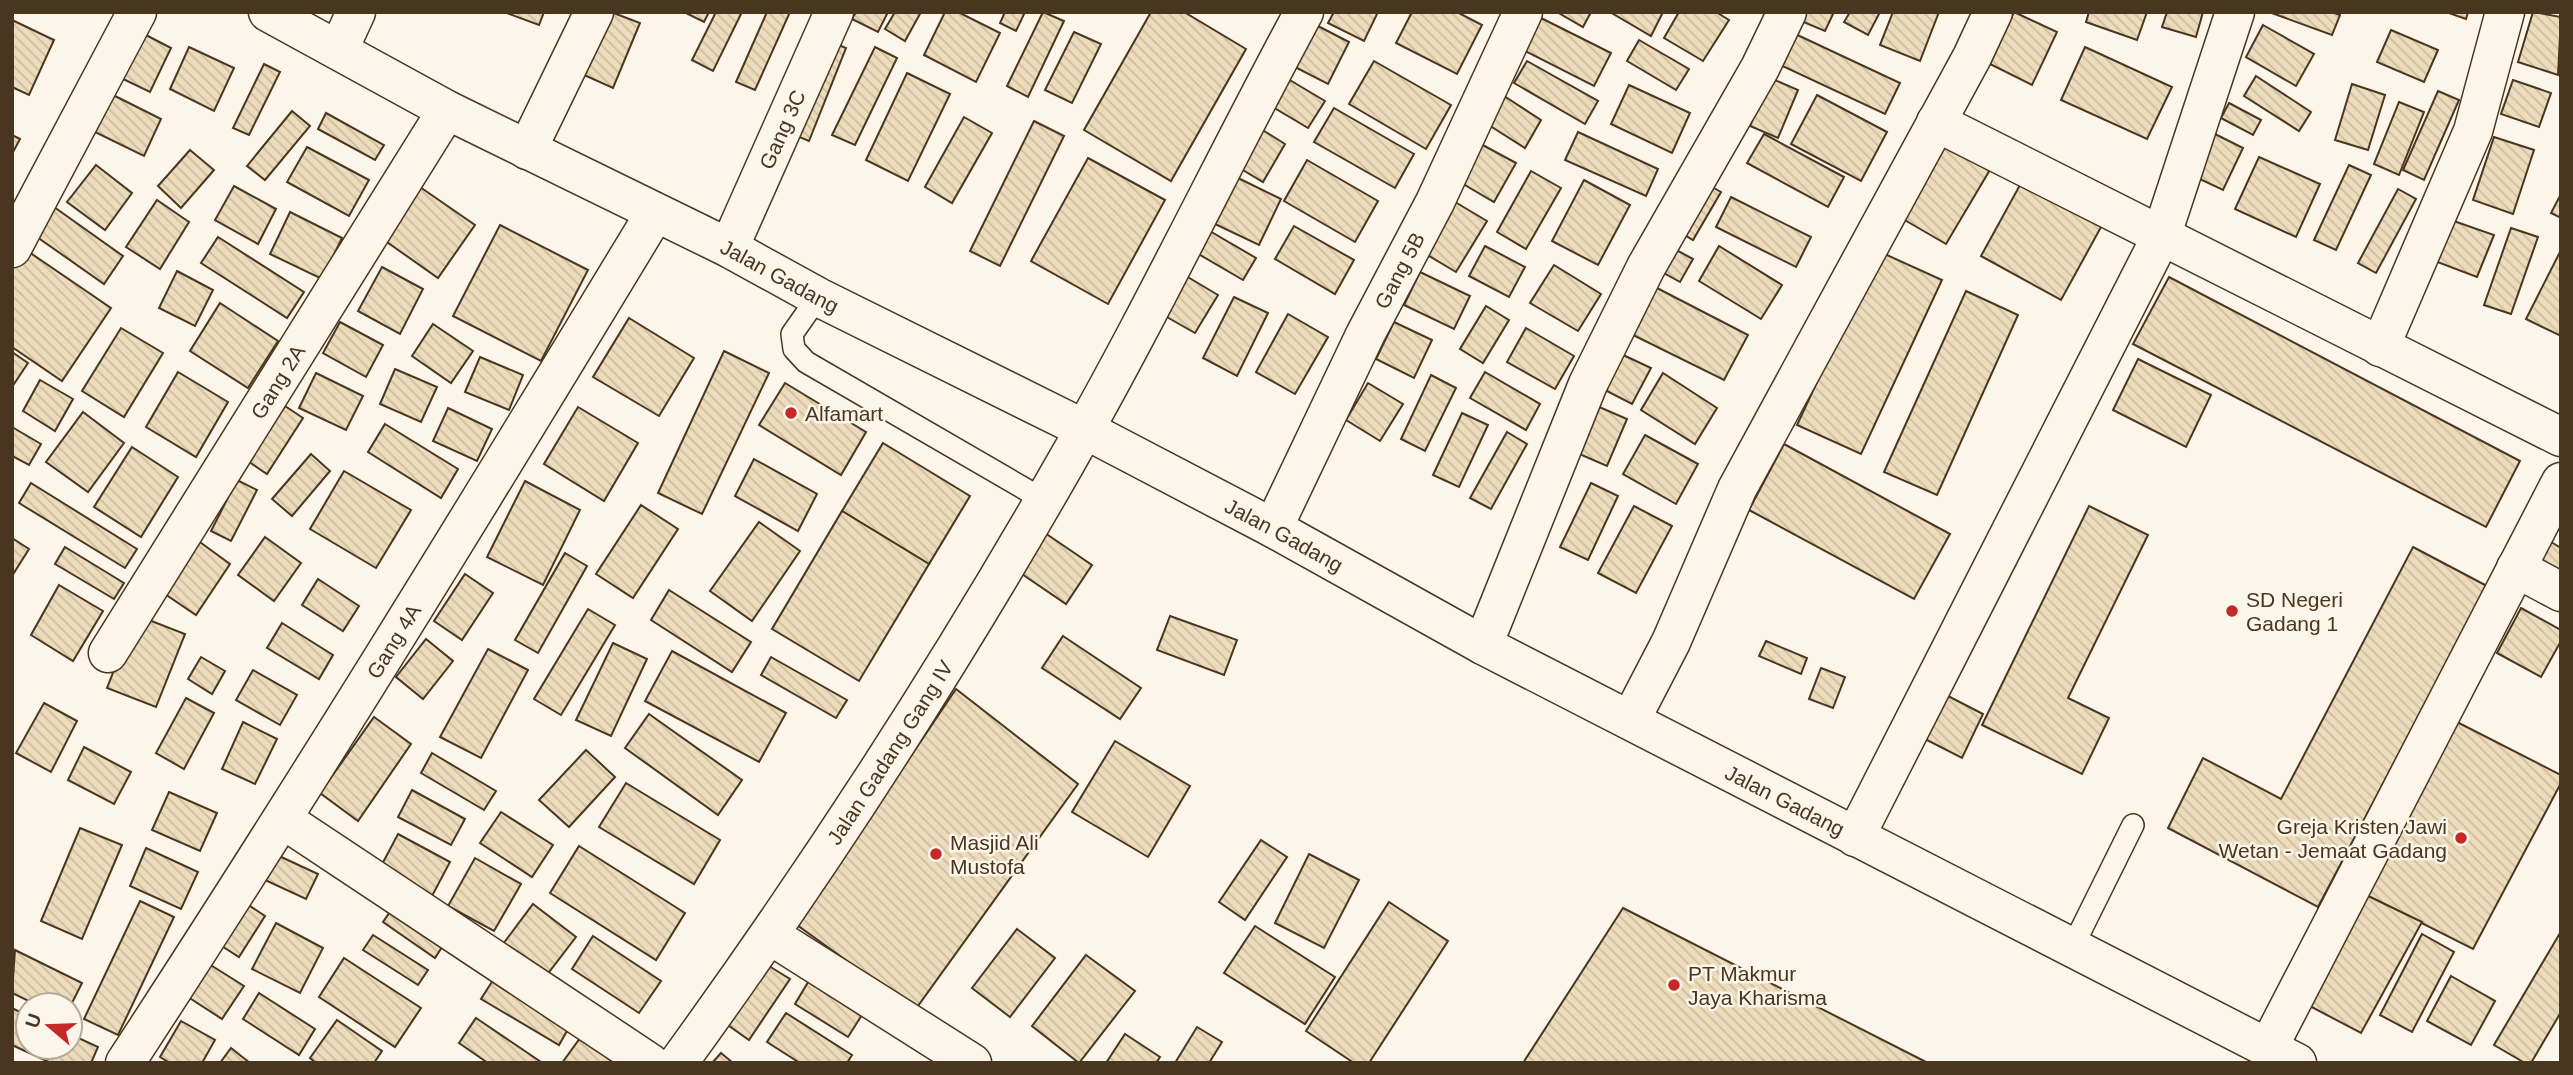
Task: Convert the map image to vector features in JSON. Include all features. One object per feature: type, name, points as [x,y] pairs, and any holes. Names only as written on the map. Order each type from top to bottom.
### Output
[{"type":"main road","points":[[12,248],[137,12]]},
{"type":"main road","name":"Jalan Gadang","points":[[268,12],[447,110],[729,248],[818,297],[1084,429],[1273,528],[1483,645],[2282,1055]]},
{"type":"main road","points":[[339,49],[356,12]]},
{"type":"main road","points":[[527,150],[594,12]]},
{"type":"main road","name":"Gang 3C","points":[[729,248],[834,12]]},
{"type":"main road","name":"Jalan Gadang Gang IV","points":[[678,1063],[770,936],[903,735],[1044,500],[1304,12]]},
{"type":"main road","name":"Gang 5B","points":[[1273,528],[1366,335],[1435,202],[1523,12]]},
{"type":"main road","points":[[1483,645],[1588,384],[1646,267],[1760,68],[1787,12]]},
{"type":"main road","points":[[1631,719],[1671,642],[1737,489],[1993,12]]},
{"type":"main road","points":[[1855,837],[2161,237],[2235,12]]},
{"type":"main road","points":[[2380,347],[2473,131],[2505,12]]},
{"type":"main road","name":"Gang 2A","points":[[108,653],[447,110]]},
{"type":"main road","points":[[1936,122],[2561,437]]},
{"type":"main road","name":"Gang 4A","points":[[125,1063],[284,820],[656,213]]},
{"type":"main road","points":[[2282,1055],[2516,568],[2561,482]]},
{"type":"main road","points":[[2516,568],[2561,592]]},
{"type":"main road","points":[[284,820],[650,1063]]},
{"type":"main road","points":[[770,936],[972,1063]]},
{"type":"lane","points":[[818,297],[792,334],[794,349],[806,362],[1044,500]]},
{"type":"lane","points":[[2072,948],[2133,825]]},
{"type":"building","points":[[504,12],[544,12],[539,25]]},
{"type":"building","points":[[611,12],[640,23],[613,88],[584,75]]},
{"type":"building","points":[[684,12],[709,12],[704,22]]},
{"type":"building","points":[[716,12],[742,12],[713,71],[692,60]]},
{"type":"building","points":[[767,12],[790,12],[755,90],[736,82]]},
{"type":"building","points":[[856,12],[888,12],[878,32],[852,19]]},
{"type":"building","points":[[895,12],[921,12],[905,41],[885,29]]},
{"type":"building","points":[[945,12],[958,12],[1000,33],[976,82],[924,55]]},
{"type":"building","points":[[1005,12],[1025,12],[1016,31],[1000,23]]},
{"type":"building","points":[[1043,12],[1064,21],[1028,97],[1007,86]]},
{"type":"building","points":[[1151,12],[1184,12],[1246,49],[1171,181],[1084,130]]},
{"type":"building","points":[[1334,12],[1378,12],[1364,41],[1328,23]]},
{"type":"building","points":[[1412,12],[1457,12],[1482,25],[1457,74],[1396,43]]},
{"type":"building","points":[[1557,12],[1591,12],[1583,27]]},
{"type":"building","points":[[1610,12],[1663,12],[1651,36]]},
{"type":"building","points":[[1679,12],[1716,12],[1729,20],[1703,61],[1664,38]]},
{"type":"building","points":[[1804,12],[1834,12],[1825,31],[1801,21]]},
{"type":"building","points":[[1850,12],[1880,12],[1868,35],[1844,22]]},
{"type":"building","points":[[1893,12],[1939,12],[1920,61],[1880,45]]},
{"type":"building","points":[[2014,12],[2057,32],[2032,85],[1990,64]]},
{"type":"building","points":[[2089,12],[2147,12],[2137,40],[2086,22]]},
{"type":"building","points":[[2167,12],[2203,12],[2196,37],[2162,27]]},
{"type":"building","points":[[2269,12],[2332,12],[2340,15],[2332,35]]},
{"type":"building","points":[[2446,12],[2468,12],[2466,19]]},
{"type":"building","points":[[2533,12],[2561,17],[2558,75],[2518,62]]},
{"type":"building","points":[[1541,18],[1611,53],[1594,86],[1525,51]]},
{"type":"building","points":[[12,20],[54,40],[29,95],[12,87]]},
{"type":"building","points":[[1314,24],[1349,42],[1328,84],[1293,66]]},
{"type":"building","points":[[2263,25],[2314,54],[2296,86],[2246,57]]},
{"type":"building","points":[[2391,30],[2438,50],[2424,82],[2377,62]]},
{"type":"building","points":[[1074,32],[1101,44],[1072,103],[1045,90]]},
{"type":"building","points":[[1791,32],[1900,83],[1885,114],[1776,63]]},
{"type":"building","points":[[144,34],[171,48],[150,92],[121,78]]},
{"type":"building","points":[[825,39],[846,48],[809,141],[787,132]]},
{"type":"building","points":[[1639,40],[1689,69],[1676,90],[1627,61]]},
{"type":"building","points":[[189,47],[234,68],[214,111],[170,89]]},
{"type":"building","points":[[875,47],[897,58],[855,145],[832,135]]},
{"type":"building","points":[[2085,47],[2172,87],[2147,139],[2061,100]]},
{"type":"building","points":[[1374,61],[1451,105],[1426,149],[1349,104]]},
{"type":"building","points":[[1527,61],[1598,101],[1585,124],[1514,83]]},
{"type":"building","points":[[264,64],[280,72],[249,135],[233,128]]},
{"type":"building","points":[[907,73],[950,94],[908,181],[866,160]]},
{"type":"building","points":[[1283,76],[1325,101],[1308,128],[1266,103]]},
{"type":"building","points":[[2256,76],[2311,112],[2299,131],[2244,96]]},
{"type":"building","points":[[1770,78],[1798,90],[1778,138],[1750,126]]},
{"type":"building","points":[[2513,80],[2551,93],[2539,127],[2501,114]]},
{"type":"building","points":[[2352,84],[2385,95],[2368,150],[2335,140]]},
{"type":"building","points":[[1629,85],[1690,113],[1672,153],[1611,124]]},
{"type":"building","points":[[2438,91],[2459,100],[2424,180],[2403,170]]},
{"type":"building","points":[[1501,94],[1541,120],[1525,148],[1484,122]]},
{"type":"building","points":[[113,95],[161,119],[144,156],[95,132]]},
{"type":"building","points":[[1817,95],[1887,132],[1861,181],[1791,144]]},
{"type":"building","points":[[2399,102],[2424,112],[2399,175],[2374,164]]},
{"type":"building","points":[[2229,103],[2261,120],[2253,135],[2221,118]]},
{"type":"building","points":[[1334,108],[1414,154],[1395,188],[1314,142]]},
{"type":"building","points":[[292,111],[310,126],[265,180],[247,166]]},
{"type":"building","points":[[326,113],[384,145],[375,160],[318,129]]},
{"type":"building","points":[[964,117],[992,133],[952,203],[925,187]]},
{"type":"building","points":[[1034,121],[1064,136],[1000,266],[970,251]]},
{"type":"building","points":[[1256,126],[1285,144],[1263,182],[1233,164]]},
{"type":"building","points":[[2207,130],[2243,148],[2223,190],[2187,173]]},
{"type":"building","points":[[1578,132],[1658,169],[1646,196],[1565,160]]},
{"type":"building","points":[[1764,134],[1844,177],[1828,207],[1747,163]]},
{"type":"building","points":[[1945,134],[1994,163],[1946,244],[1896,215]]},
{"type":"building","points":[[12,135],[20,139],[12,154]]},
{"type":"building","points":[[2494,137],[2534,150],[2513,214],[2473,200]]},
{"type":"building","points":[[1479,143],[1516,163],[1494,202],[1458,181]]},
{"type":"building","points":[[307,147],[369,180],[349,216],[287,182]]},
{"type":"building","points":[[190,150],[214,170],[181,208],[158,186]]},
{"type":"building","points":[[2259,157],[2320,184],[2296,237],[2235,209]]},
{"type":"building","points":[[1088,158],[1165,200],[1108,304],[1031,261]]},
{"type":"building","points":[[1307,160],[1378,201],[1355,242],[1284,201]]},
{"type":"building","points":[[96,165],[132,193],[105,230],[67,202]]},
{"type":"building","points":[[2349,165],[2371,175],[2336,250],[2314,240]]},
{"type":"building","points":[[1531,171],[1561,188],[1526,249],[1497,232]]},
{"type":"building","points":[[2026,174],[2106,218],[2061,300],[1981,256]]},
{"type":"building","points":[[1238,178],[1281,199],[1259,245],[1215,224]]},
{"type":"building","points":[[1584,180],[1630,205],[1598,265],[1552,241]]},
{"type":"building","points":[[1705,183],[1721,192],[1693,240],[1678,231]]},
{"type":"building","points":[[234,186],[276,209],[258,244],[215,220]]},
{"type":"building","points":[[420,187],[475,225],[438,278],[384,240]]},
{"type":"building","points":[[2398,189],[2416,199],[2376,273],[2358,263]]},
{"type":"building","points":[[2561,194],[2561,218],[2551,213]]},
{"type":"building","points":[[1731,197],[1811,237],[1796,267],[1716,227]]},
{"type":"building","points":[[1450,199],[1487,221],[1456,272],[1419,250]]},
{"type":"building","points":[[157,200],[189,222],[160,269],[126,247]]},
{"type":"building","points":[[47,202],[123,256],[104,284],[27,230]]},
{"type":"building","points":[[290,212],[342,238],[322,279],[270,254]]},
{"type":"building","points":[[2448,219],[2494,235],[2477,277],[2432,260]]},
{"type":"building","points":[[500,225],[588,270],[541,361],[453,316]]},
{"type":"building","points":[[1294,226],[1354,260],[1335,294],[1275,259]]},
{"type":"building","points":[[2511,228],[2538,237],[2511,314],[2484,305]]},
{"type":"building","points":[[1208,230],[1256,258],[1243,280],[1195,252]]},
{"type":"building","points":[[218,237],[304,292],[287,318],[201,263]]},
{"type":"building","points":[[1667,245],[1693,259],[1680,282],[1655,268]]},
{"type":"building","points":[[1485,246],[1525,267],[1509,297],[1469,276]]},
{"type":"building","points":[[1719,246],[1782,285],[1761,319],[1699,281]]},
{"type":"building","points":[[26,250],[111,308],[62,381],[12,347],[12,270]]},
{"type":"building","points":[[2561,250],[2561,336],[2526,319]]},
{"type":"building","points":[[1878,251],[1942,280],[1861,454],[1797,425]]},
{"type":"building","points":[[1554,265],[1601,294],[1578,331],[1530,303]]},
{"type":"building","points":[[382,267],[423,289],[400,334],[358,311]]},
{"type":"building","points":[[177,271],[213,290],[195,326],[159,308]]},
{"type":"building","points":[[1420,272],[1470,296],[1454,329],[1404,305]]},
{"type":"building","points":[[1181,273],[1218,295],[1195,333],[1158,312]]},
{"type":"building","points":[[2169,277],[2520,461],[2486,527],[2133,344]]},
{"type":"building","points":[[1655,287],[1748,335],[1724,380],[1631,334]]},
{"type":"building","points":[[1966,291],[2018,315],[1937,495],[1884,472]]},
{"type":"building","points":[[1234,297],[1268,313],[1237,376],[1203,358]]},
{"type":"building","points":[[220,303],[278,341],[248,388],[190,351]]},
{"type":"building","points":[[1486,306],[1509,320],[1483,363],[1460,349]]},
{"type":"building","points":[[1288,314],[1328,337],[1295,394],[1256,372]]},
{"type":"building","points":[[629,318],[694,358],[659,416],[593,377]]},
{"type":"building","points":[[340,322],[383,345],[366,377],[323,353]]},
{"type":"building","points":[[1394,322],[1432,340],[1414,378],[1376,359]]},
{"type":"building","points":[[433,324],[473,351],[451,383],[412,356]]},
{"type":"building","points":[[121,328],[163,353],[124,417],[82,391]]},
{"type":"building","points":[[1526,328],[1574,356],[1555,389],[1507,362]]},
{"type":"building","points":[[724,351],[769,373],[702,514],[658,493]]},
{"type":"building","points":[[12,352],[28,363],[12,387]]},
{"type":"building","points":[[1621,354],[1651,368],[1632,404],[1603,389]]},
{"type":"building","points":[[480,357],[523,375],[509,410],[465,392]]},
{"type":"building","points":[[2138,359],[2211,395],[2186,447],[2113,410]]},
{"type":"building","points":[[395,369],[437,387],[421,422],[380,404]]},
{"type":"building","points":[[178,372],[228,402],[196,457],[146,427]]},
{"type":"building","points":[[1485,372],[1540,404],[1526,430],[1470,398]]},
{"type":"building","points":[[316,373],[363,396],[346,430],[299,408]]},
{"type":"building","points":[[1663,373],[1717,408],[1695,444],[1641,410]]},
{"type":"building","points":[[1431,375],[1456,388],[1425,451],[1401,439]]},
{"type":"building","points":[[40,380],[73,399],[55,431],[23,411]]},
{"type":"building","points":[[785,383],[866,432],[841,475],[759,425]]},
{"type":"building","points":[[1368,383],[1403,404],[1380,441],[1346,420]]},
{"type":"building","points":[[1590,403],[1627,419],[1607,466],[1570,450]]},
{"type":"building","points":[[285,406],[303,418],[267,474],[249,462]]},
{"type":"building","points":[[578,407],[638,443],[604,501],[544,464]]},
{"type":"building","points":[[448,408],[492,429],[477,461],[433,441]]},
{"type":"building","points":[[83,412],[124,443],[88,492],[46,462]]},
{"type":"building","points":[[1462,413],[1488,425],[1459,487],[1433,475]]},
{"type":"building","points":[[385,424],[458,469],[441,498],[368,452]]},
{"type":"building","points":[[12,427],[41,444],[29,465],[12,456]]},
{"type":"building","points":[[1507,432],[1527,444],[1491,509],[1470,498]]},
{"type":"building","points":[[1645,435],[1698,464],[1676,504],[1623,474]]},
{"type":"building","points":[[883,443],[970,496],[929,564],[842,511]]},
{"type":"building","points":[[1784,444],[1950,534],[1914,599],[1749,510]]},
{"type":"building","points":[[132,447],[178,477],[141,537],[94,507]]},
{"type":"building","points":[[311,454],[330,471],[292,516],[272,499]]},
{"type":"building","points":[[754,459],[817,494],[798,531],[735,496]]},
{"type":"building","points":[[344,471],[411,510],[376,568],[310,529]]},
{"type":"building","points":[[237,480],[257,490],[231,541],[211,531]]},
{"type":"building","points":[[525,481],[580,510],[543,585],[487,557]]},
{"type":"building","points":[[31,483],[137,549],[125,568],[19,503]]},
{"type":"building","points":[[1591,483],[1618,496],[1588,560],[1560,547]]},
{"type":"building","points":[[641,505],[678,529],[633,598],[596,574]]},
{"type":"building","points":[[1634,506],[1672,526],[1636,593],[1598,573]]},
{"type":"building","points":[[2089,506],[2148,535],[2068,698],[2109,718],[2082,774],[1982,725]]},
{"type":"building","points":[[842,511],[929,564],[859,681],[772,629]]},
{"type":"building","points":[[759,522],[800,551],[752,621],[710,591]]},
{"type":"building","points":[[1045,533],[1092,565],[1066,604],[1019,572]]},
{"type":"building","points":[[265,537],[301,563],[274,601],[238,575]]},
{"type":"building","points":[[12,538],[29,549],[12,576]]},
{"type":"building","points":[[2546,539],[2561,548],[2561,578],[2533,562]]},
{"type":"building","points":[[197,540],[230,564],[196,615],[162,592]]},
{"type":"building","points":[[65,547],[124,583],[114,599],[55,564]]},
{"type":"building","points":[[2413,547],[2487,586],[2318,907],[2168,828],[2203,758],[2281,799]]},
{"type":"building","points":[[565,553],[587,566],[538,653],[515,640]]},
{"type":"building","points":[[465,574],[493,593],[462,640],[434,621]]},
{"type":"building","points":[[318,579],[359,606],[343,631],[302,605]]},
{"type":"building","points":[[59,585],[103,611],[73,661],[31,635]]},
{"type":"building","points":[[669,590],[751,642],[732,672],[651,620]]},
{"type":"building","points":[[2521,608],[2561,630],[2561,641],[2541,677],[2497,653]]},
{"type":"building","points":[[588,609],[615,625],[561,715],[534,699]]},
{"type":"building","points":[[136,615],[185,634],[156,707],[107,688]]},
{"type":"building","points":[[1170,616],[1237,640],[1224,675],[1157,650]]},
{"type":"building","points":[[282,623],[333,655],[319,679],[267,648]]},
{"type":"building","points":[[1063,636],[1141,688],[1120,719],[1042,668]]},
{"type":"building","points":[[426,639],[453,661],[423,699],[396,677]]},
{"type":"building","points":[[1766,641],[1807,658],[1801,674],[1759,656]]},
{"type":"building","points":[[613,643],[647,659],[611,736],[576,720]]},
{"type":"building","points":[[488,649],[528,670],[481,758],[440,737]]},
{"type":"building","points":[[672,651],[786,713],[759,762],[645,701]]},
{"type":"building","points":[[201,657],[225,671],[212,694],[188,679]]},
{"type":"building","points":[[771,657],[847,700],[836,718],[761,675]]},
{"type":"building","points":[[1821,668],[1845,677],[1833,708],[1809,699]]},
{"type":"building","points":[[253,670],[297,695],[280,725],[236,700]]},
{"type":"building","name":"Masjid Ali Mustofa","points":[[956,689],[1078,784],[915,1010],[797,925]]},
{"type":"building","points":[[1948,696],[1983,714],[1962,758],[1925,739]]},
{"type":"building","points":[[186,698],[214,713],[184,769],[156,753]]},
{"type":"building","points":[[44,703],[77,721],[51,772],[16,753]]},
{"type":"building","points":[[649,714],[742,780],[718,815],[625,748]]},
{"type":"building","points":[[374,717],[411,744],[358,821],[320,793]]},
{"type":"building","name":"Greja Kristen Jawi Wetan - Jemaat Gadang","points":[[2453,720],[2561,775],[2561,783],[2473,949],[2362,893]]},
{"type":"building","points":[[243,722],[277,739],[255,784],[222,769]]},
{"type":"building","points":[[1115,741],[1190,786],[1148,857],[1072,812]]},
{"type":"building","points":[[84,747],[131,772],[114,804],[68,780]]},
{"type":"building","points":[[586,750],[615,777],[569,827],[539,800]]},
{"type":"building","points":[[432,753],[496,791],[484,810],[421,773]]},
{"type":"building","points":[[626,783],[720,840],[694,884],[599,827]]},
{"type":"building","points":[[412,790],[465,819],[451,845],[398,817]]},
{"type":"building","points":[[169,792],[217,813],[200,851],[152,830]]},
{"type":"building","points":[[501,812],[553,845],[532,877],[480,843]]},
{"type":"building","points":[[80,828],[122,845],[82,939],[41,921]]},
{"type":"building","points":[[398,834],[450,862],[432,896],[380,868]]},
{"type":"building","points":[[1261,840],[1287,857],[1245,920],[1219,902]]},
{"type":"building","points":[[579,846],[685,913],[656,960],[550,893]]},
{"type":"building","points":[[146,848],[198,872],[181,909],[130,886]]},
{"type":"building","points":[[1309,854],[1359,880],[1324,948],[1275,923]]},
{"type":"building","points":[[277,855],[318,874],[306,899],[265,880]]},
{"type":"building","points":[[475,858],[521,884],[494,931],[448,906]]},
{"type":"building","points":[[2362,893],[2422,922],[2361,1033],[2306,1004]]},
{"type":"building","points":[[241,900],[265,916],[239,957],[214,941]]},
{"type":"building","points":[[140,901],[174,917],[118,1035],[84,1019]]},
{"type":"building","points":[[1389,902],[1448,941],[1369,1063],[1354,1063],[1306,1031]]},
{"type":"building","points":[[533,904],[576,937],[546,976],[503,944]]},
{"type":"building","name":"PT Makmur Jaya Kharisma","points":[[1623,908],[1928,1063],[1523,1063]]},
{"type":"building","points":[[390,912],[442,947],[435,958],[383,922]]},
{"type":"building","points":[[276,923],[323,948],[300,993],[252,969]]},
{"type":"building","points":[[1255,926],[1335,977],[1305,1024],[1224,973]]},
{"type":"building","points":[[1017,929],[1055,958],[1010,1017],[972,988]]},
{"type":"building","points":[[2560,933],[2561,1012],[2531,1063],[2525,1063],[2494,1045]]},
{"type":"building","points":[[2422,934],[2454,952],[2412,1032],[2380,1015]]},
{"type":"building","points":[[373,935],[428,970],[418,985],[363,950]]},
{"type":"building","points":[[593,936],[661,981],[639,1013],[572,969]]},
{"type":"building","points":[[15,950],[82,983],[78,991],[12,993]]},
{"type":"building","points":[[1086,955],[1135,991],[1079,1063],[1032,1026]]},
{"type":"building","points":[[344,958],[421,1008],[395,1047],[319,997]]},
{"type":"building","points":[[764,963],[790,979],[749,1040],[725,1023]]},
{"type":"building","points":[[209,964],[244,986],[222,1019],[188,997]]},
{"type":"building","points":[[813,974],[867,1007],[848,1037],[795,1004]]},
{"type":"building","points":[[2451,976],[2495,1001],[2471,1045],[2427,1021]]},
{"type":"building","points":[[495,977],[572,1022],[559,1045],[481,999]]},
{"type":"building","points":[[259,993],[315,1029],[299,1055],[243,1019]]},
{"type":"building","points":[[12,1008],[14,1046],[12,1045]]},
{"type":"building","points":[[786,1013],[852,1055],[847,1063],[800,1063],[767,1042]]},
{"type":"building","points":[[476,1018],[541,1063],[488,1063],[459,1043]]},
{"type":"building","points":[[337,1020],[382,1051],[374,1063],[316,1063],[310,1058]]},
{"type":"building","points":[[181,1021],[215,1040],[202,1063],[170,1063],[160,1057]]},
{"type":"building","points":[[1197,1027],[1222,1042],[1209,1063],[1175,1063]]},
{"type":"building","points":[[583,1034],[619,1063],[562,1063]]},
{"type":"building","points":[[1125,1034],[1160,1057],[1156,1063],[1106,1063]]},
{"type":"building","points":[[84,1040],[98,1047],[91,1063],[47,1061],[84,1061]]},
{"type":"building","points":[[231,1048],[250,1063],[220,1063]]},
{"type":"building","points":[[721,1053],[733,1063],[712,1063]]},
{"type":"place","name":"Alfamart","points":[[791,413]]},
{"type":"place","name":"SD Negeri Gadang 1","points":[[2232,611]]},
{"type":"place","name":"Greja Kristen Jawi Wetan - Jemaat Gadang","points":[[2461,838]]},
{"type":"place","name":"Masjid Ali Mustofa","points":[[936,854]]},
{"type":"place","name":"PT Makmur Jaya Kharisma","points":[[1674,985]]}]
